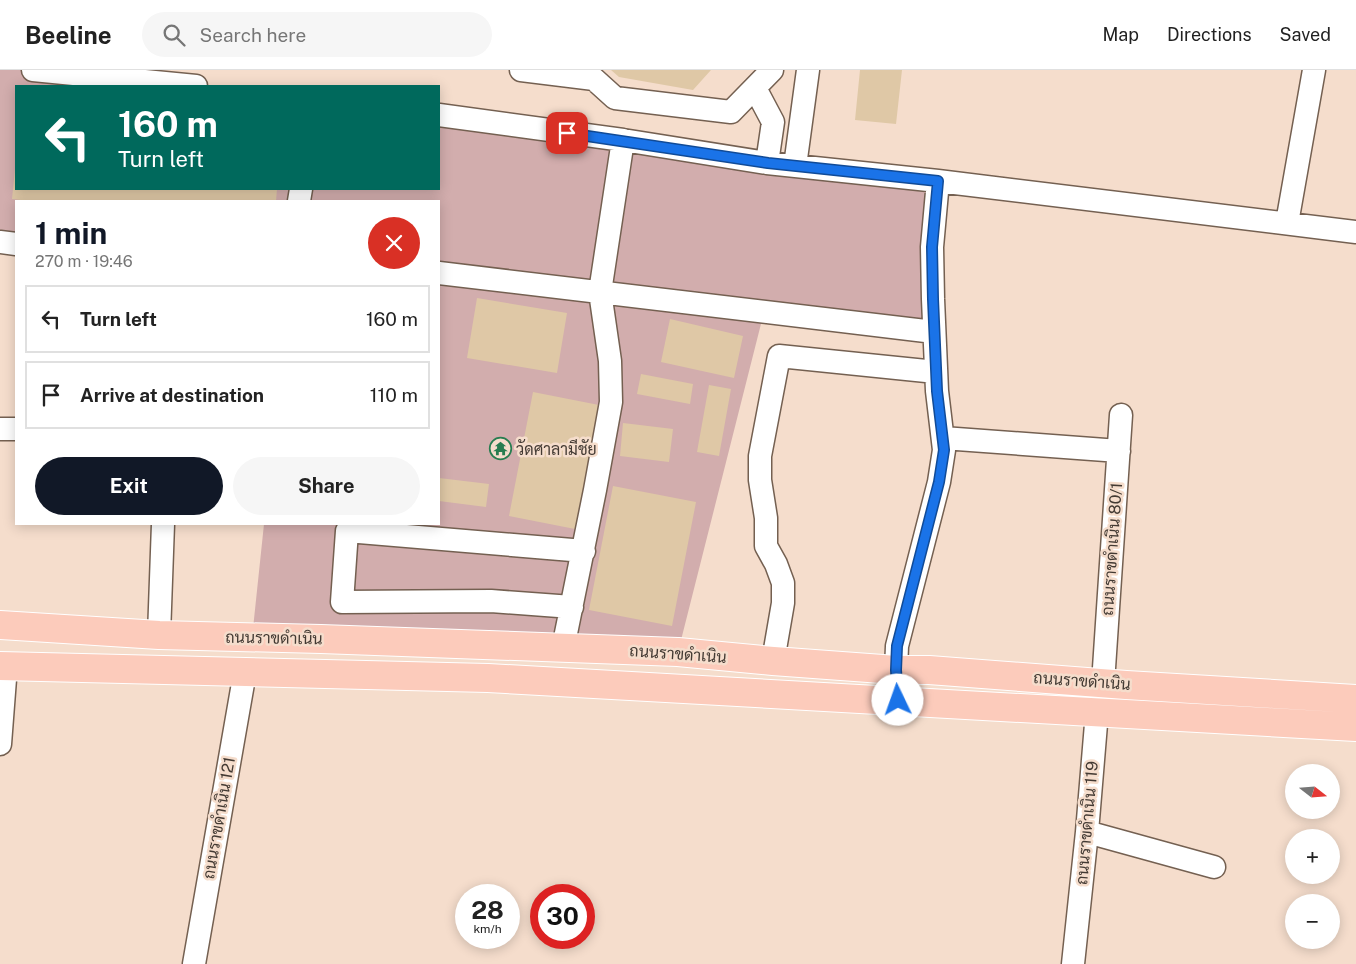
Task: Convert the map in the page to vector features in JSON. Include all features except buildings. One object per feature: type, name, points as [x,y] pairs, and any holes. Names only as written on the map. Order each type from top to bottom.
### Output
[{"type":"main road","name":"ถนนราขดำเนิน","points":[[0,625],[159,635],[678,652],[896,670],[929,670],[1356,700]]},
{"type":"main road","name":"ถนนราขดำเนิน","points":[[3,666],[488,678],[1356,727]]},
{"type":"street","points":[[33,70],[186,85]]},
{"type":"street","points":[[521,70],[589,75],[615,98],[731,112],[772,70]]},
{"type":"street","points":[[795,166],[808,70]]},
{"type":"street","points":[[1287,223],[1314,70]]},
{"type":"street","points":[[755,88],[773,122],[768,163]]},
{"type":"street","points":[[440,115],[622,140],[768,163],[938,181],[1356,232]]},
{"type":"street","points":[[564,648],[584,551],[610,402],[610,361],[600,292],[622,140]]},
{"type":"street","points":[[898,700],[897,646],[939,482],[944,450],[937,391],[932,247],[938,181]]},
{"type":"street","points":[[0,242],[15,244]]},
{"type":"street","points":[[440,273],[934,332]]},
{"type":"street","points":[[773,661],[783,603],[783,583],[776,564],[766,546],[766,518],[760,480],[760,456],[779,356],[936,372]]},
{"type":"street","name":"ถนนราขดำเนิน 80/1","points":[[1103,683],[1121,415]]},
{"type":"street","points":[[0,429],[15,429]]},
{"type":"street","points":[[943,438],[1119,451]]},
{"type":"street","points":[[159,635],[163,525]]},
{"type":"street","points":[[572,607],[491,601],[342,602],[347,531],[584,551]]},
{"type":"street","points":[[0,744],[3,666]]},
{"type":"street","name":"ถนนราขดำเนิน 121","points":[[194,964],[245,672]]},
{"type":"street","name":"ถนนราขดำเนิน 119","points":[[1072,964],[1087,832],[1096,712],[1103,683]]},
{"type":"street","points":[[1087,832],[1214,867]]},
{"type":"shaded area","points":[[0,70],[33,70],[186,85],[15,85],[15,190],[440,190],[440,115],[938,181],[934,332],[764,312],[678,652],[252,638],[264,525],[440,525],[440,200],[15,200],[15,244],[0,242]]},
{"type":"place","name":"วัดศาลามีชัย","points":[[500,449]]},
{"type":"route","points":[[567,133],[768,163],[938,181],[932,247],[933,299],[937,391],[944,450],[939,482],[897,646],[898,700]]}]
